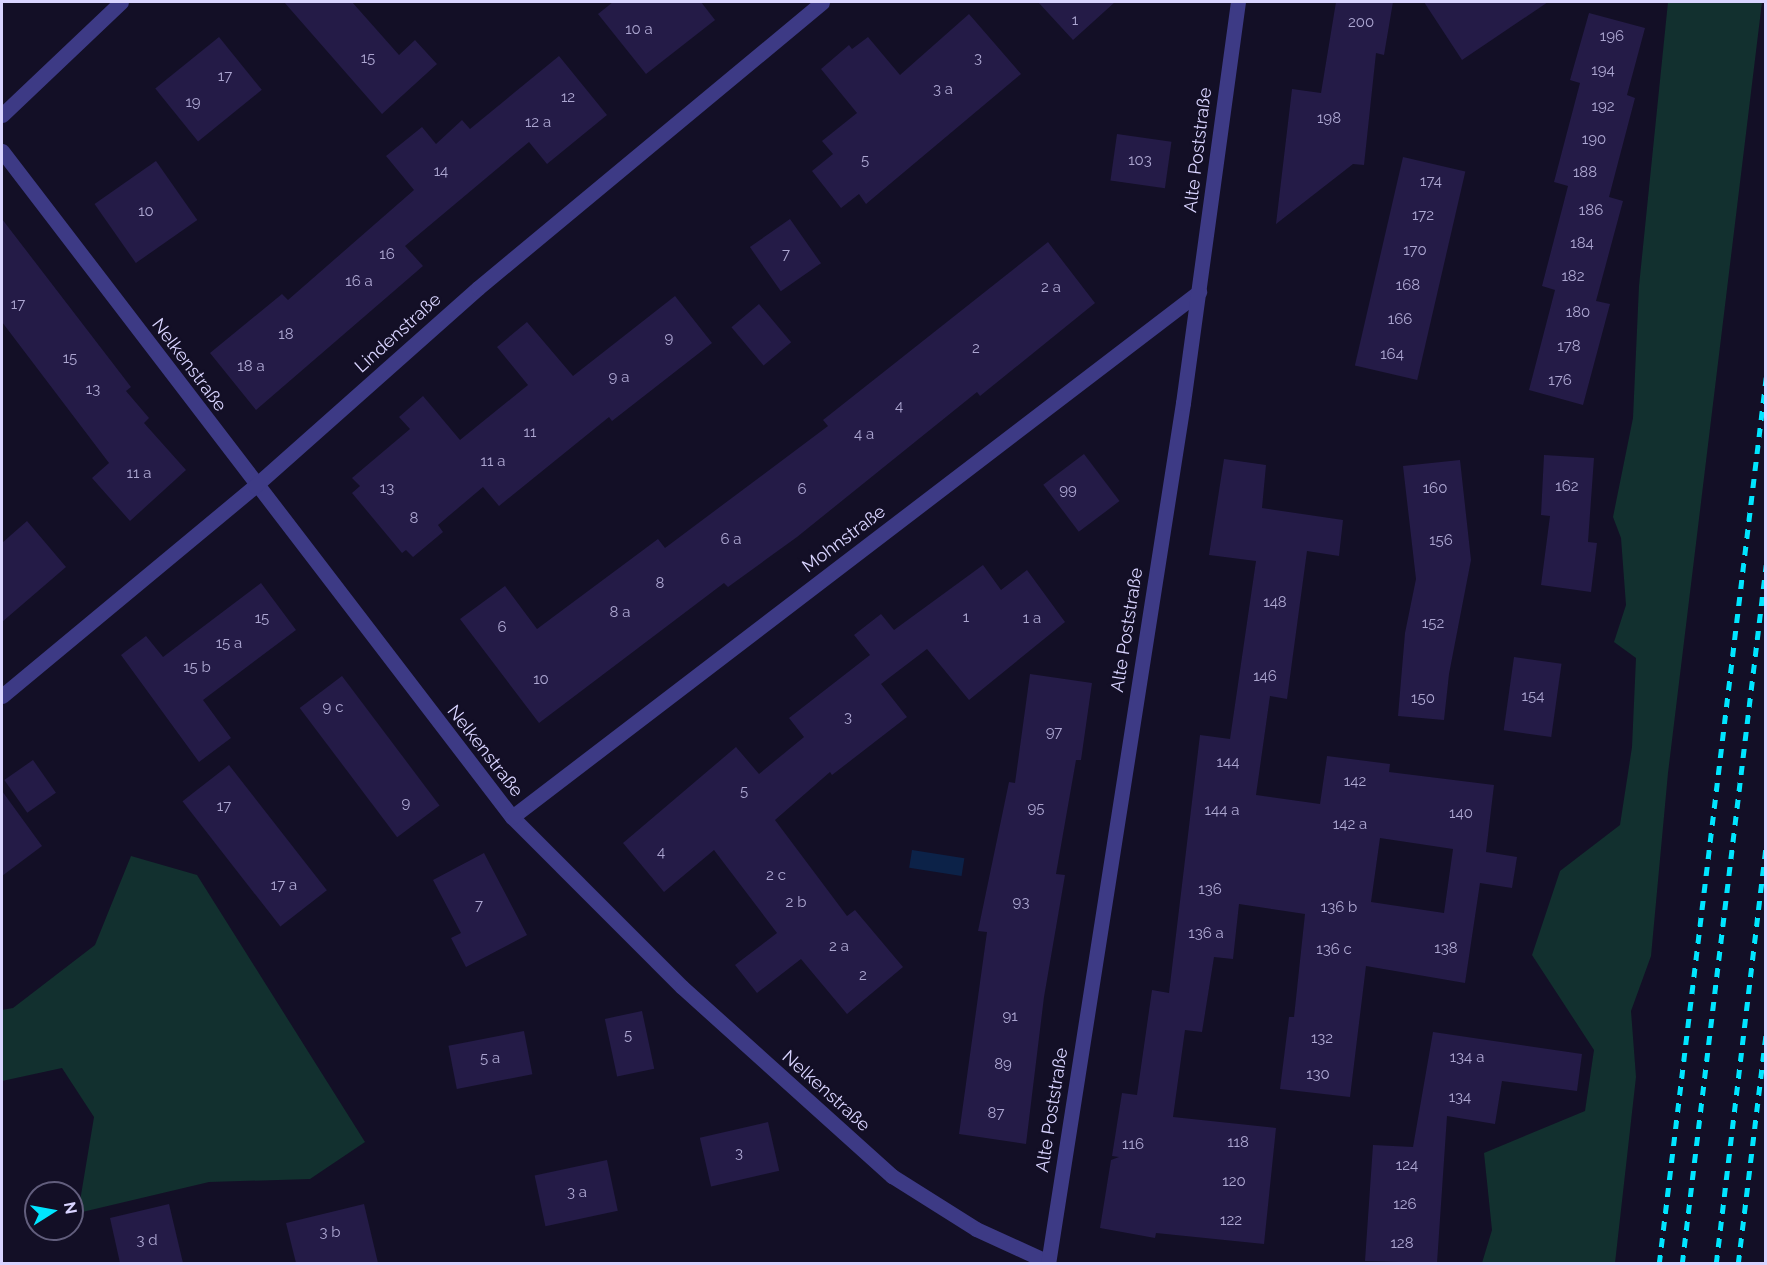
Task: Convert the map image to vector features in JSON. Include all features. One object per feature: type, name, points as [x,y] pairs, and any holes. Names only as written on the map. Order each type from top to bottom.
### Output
[{"type":"street","points":[[2,115],[121,2]]},
{"type":"street","name":"Lindenstraße","points":[[2,696],[255,486],[478,288],[822,2]]},
{"type":"street","name":"Alte Poststraße","points":[[1048,1263],[1199,292],[1238,2]]},
{"type":"street","name":"Nelkenstraße","points":[[2,151],[255,486],[512,817],[682,987],[892,1176],[976,1229],[1048,1263]]},
{"type":"street","name":"Mohnstraße","points":[[512,817],[1199,292]]},
{"type":"green space","points":[[1668,2],[1762,2],[1668,773],[1651,956],[1631,1011],[1636,1077],[1615,1263],[1482,1263],[1492,1230],[1484,1153],[1585,1111],[1594,1050],[1532,955],[1560,871],[1620,825],[1632,747],[1636,658],[1614,642],[1626,605],[1621,538],[1613,517],[1633,418],[1639,286]]},
{"type":"green space","points":[[131,856],[197,875],[365,1142],[310,1179],[209,1182],[84,1212],[83,1181],[94,1117],[62,1068],[2,1081],[2,1010],[13,1008],[95,945]]},
{"type":"water","points":[[912,850],[964,858],[962,876],[909,868]]},
{"type":"building","points":[[284,2],[352,2],[399,55],[415,40],[437,64],[382,114]]},
{"type":"building","points":[[613,2],[701,2],[715,20],[646,74],[598,14]]},
{"type":"building","points":[[1038,2],[1115,2],[1073,40]]},
{"type":"building","points":[[1336,2],[1393,2],[1384,55],[1376,53],[1364,165],[1353,164],[1276,224],[1292,89],[1321,93]]},
{"type":"building","points":[[1424,2],[1548,2],[1462,60]]},
{"type":"building","points":[[1589,13],[1645,28],[1627,95],[1635,98],[1609,197],[1623,201],[1596,301],[1610,304],[1583,405],[1529,390],[1555,290],[1542,286],[1568,186],[1554,182],[1580,83],[1570,80]]},
{"type":"building","points":[[969,14],[1021,74],[866,204],[859,194],[841,208],[812,171],[833,154],[822,141],[857,113],[821,69],[849,45],[852,49],[868,37],[900,75]]},
{"type":"building","points":[[219,37],[262,90],[198,141],[155,89]]},
{"type":"building","points":[[559,56],[607,115],[547,164],[529,142],[405,246],[423,266],[256,410],[210,353],[282,294],[288,300],[414,190],[386,156],[422,127],[436,144],[462,120],[470,129]]},
{"type":"building","points":[[1117,134],[1171,142],[1165,188],[1110,181]]},
{"type":"building","points":[[1403,157],[1465,171],[1417,380],[1355,366]]},
{"type":"building","points":[[156,161],[197,220],[136,263],[95,204]]},
{"type":"building","points":[[2,219],[131,387],[126,391],[149,418],[144,423],[186,470],[130,521],[92,478],[109,463],[2,322]]},
{"type":"building","points":[[790,219],[821,263],[781,291],[750,247]]},
{"type":"building","points":[[1048,242],[1095,303],[980,396],[977,392],[797,537],[728,587],[724,583],[539,723],[460,619],[505,586],[537,629],[658,539],[665,548],[828,426],[823,420]]},
{"type":"building","points":[[675,296],[712,343],[612,421],[609,417],[499,506],[483,487],[438,525],[443,532],[413,557],[406,550],[402,553],[352,493],[360,486],[352,478],[410,429],[399,417],[423,396],[460,440],[528,385],[497,347],[527,322],[573,376]]},
{"type":"building","points":[[759,304],[791,342],[764,365],[731,327]]},
{"type":"building","points":[[1084,454],[1120,501],[1079,532],[1043,485]]},
{"type":"building","points":[[1544,455],[1594,458],[1588,542],[1597,543],[1591,592],[1541,585],[1550,516],[1541,515]]},
{"type":"building","points":[[1224,459],[1266,465],[1262,508],[1343,520],[1339,556],[1307,551],[1287,699],[1270,696],[1256,795],[1320,804],[1327,756],[1390,764],[1389,772],[1494,785],[1486,852],[1517,857],[1512,888],[1480,883],[1465,983],[1366,966],[1350,1097],[1280,1089],[1289,1017],[1294,1017],[1305,914],[1239,904],[1233,959],[1214,957],[1202,1032],[1185,1030],[1173,1117],[1276,1128],[1264,1244],[1156,1233],[1155,1238],[1100,1228],[1111,1160],[1119,1157],[1112,1156],[1122,1093],[1137,1095],[1152,990],[1169,993],[1200,735],[1230,739],[1256,561],[1209,555]],"holes":[[[1380,838],[1453,849],[1444,913],[1371,902]]]},
{"type":"building","points":[[1460,460],[1471,560],[1449,674],[1444,720],[1398,716],[1405,633],[1416,579],[1403,466]]},
{"type":"building","points":[[27,521],[66,567],[2,622],[2,543]]},
{"type":"building","points":[[983,565],[1001,590],[1027,570],[1065,622],[969,700],[927,649],[881,684],[907,717],[832,775],[830,772],[775,820],[847,916],[855,910],[903,967],[847,1014],[801,959],[757,993],[735,965],[777,933],[714,850],[664,892],[623,843],[736,747],[759,774],[804,737],[789,718],[870,655],[854,635],[881,614],[894,630]]},
{"type":"building","points":[[261,583],[296,630],[203,700],[231,738],[199,762],[121,655],[146,636],[163,657]]},
{"type":"building","points":[[1514,657],[1562,664],[1551,737],[1504,730]]},
{"type":"building","points":[[1030,674],[1092,683],[1081,760],[1076,760],[1056,874],[1065,875],[1044,997],[1026,1144],[959,1134],[987,932],[978,931],[1009,782],[1015,783]]},
{"type":"building","points":[[342,676],[439,805],[397,837],[300,708]]},
{"type":"building","points":[[33,760],[56,793],[27,813],[4,780]]},
{"type":"building","points":[[229,765],[327,890],[280,927],[183,801]]},
{"type":"building","points":[[2,791],[42,846],[2,876]]},
{"type":"building","points":[[484,853],[527,935],[466,967],[451,938],[461,933],[433,880]]},
{"type":"building","points":[[642,1011],[654,1069],[617,1077],[605,1019]]},
{"type":"building","points":[[524,1031],[532,1074],[457,1089],[448,1046]]},
{"type":"building","points":[[1433,1032],[1582,1054],[1577,1091],[1502,1081],[1495,1124],[1447,1116],[1437,1263],[1365,1261],[1373,1145],[1413,1147]]},
{"type":"building","points":[[768,1122],[779,1171],[711,1186],[700,1138]]},
{"type":"building","points":[[607,1160],[618,1211],[545,1226],[535,1175]]},
{"type":"building","points":[[169,1204],[183,1263],[120,1263],[110,1218]]},
{"type":"building","points":[[364,1204],[378,1263],[296,1263],[286,1223]]},
{"type":"railway","points":[[1659,1264],[1766,377]]},
{"type":"railway","points":[[1682,1264],[1766,565]]},
{"type":"railway","points":[[1716,1264],[1766,846]]},
{"type":"railway","points":[[1738,1264],[1766,1033]]}]
